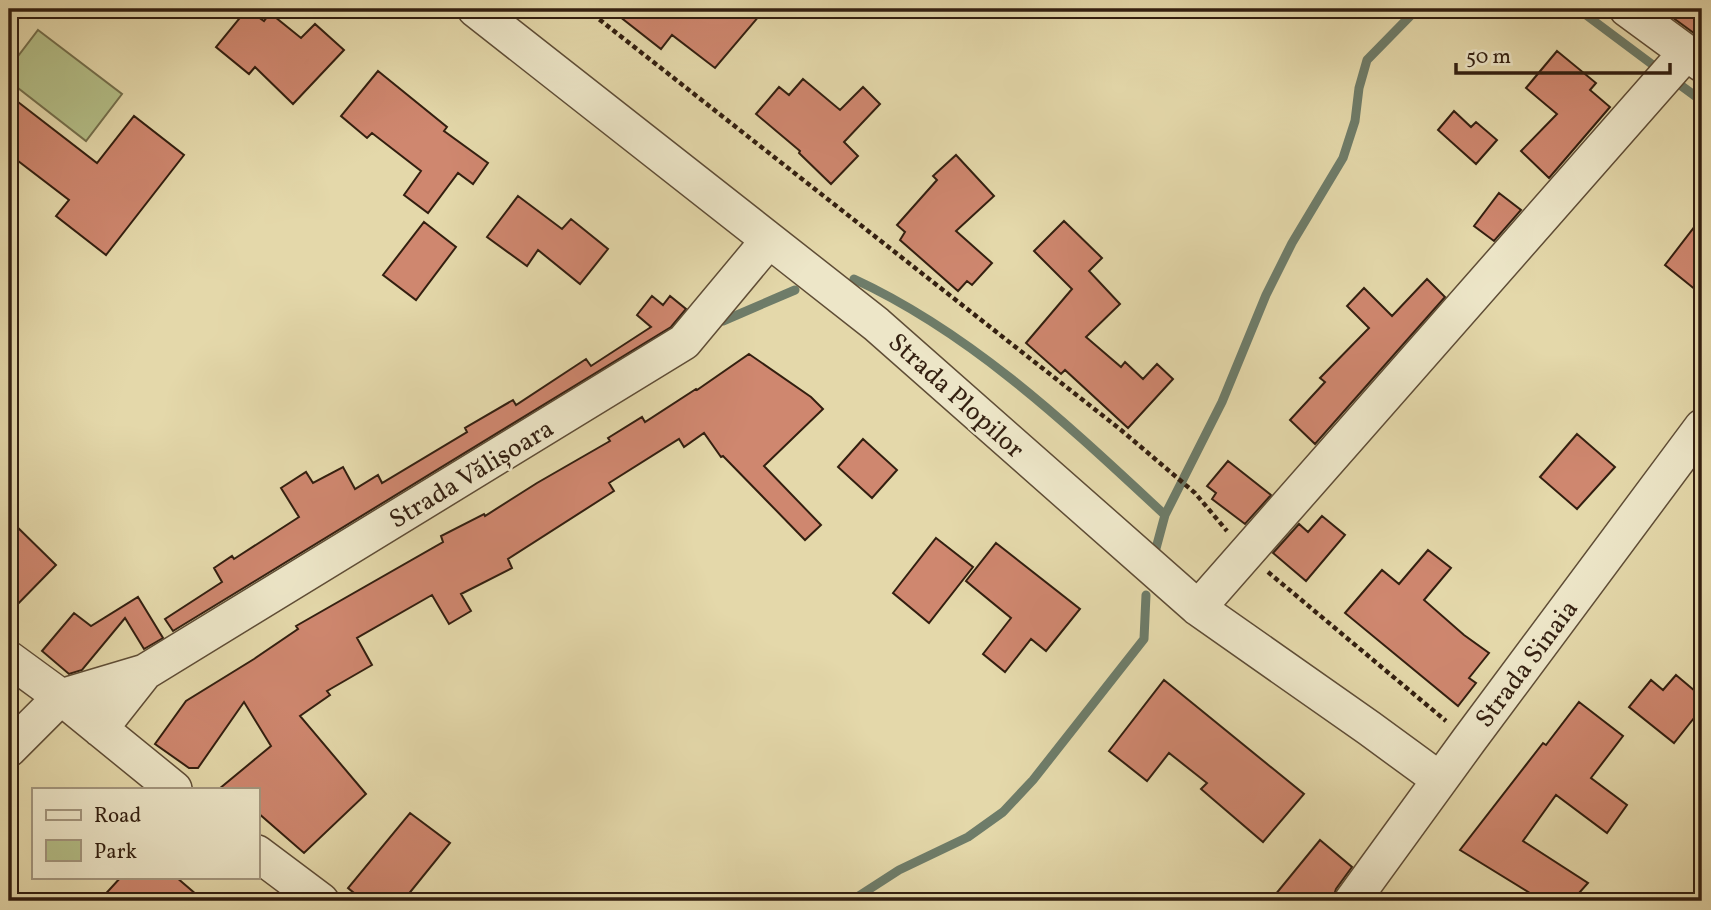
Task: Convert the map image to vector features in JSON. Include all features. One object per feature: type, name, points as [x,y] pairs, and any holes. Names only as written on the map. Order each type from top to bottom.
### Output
[{"type":"street","name":"Strada Plopilor","points":[[475,9],[876,324],[1198,608],[1440,780]]},
{"type":"street","points":[[1198,608],[1653,89],[1689,59],[1627,9]]},
{"type":"street","name":"Strada Vălișoara","points":[[81,713],[684,342],[769,240]]},
{"type":"street","name":"Strada Sinaia","points":[[1352,901],[1702,427]]},
{"type":"street","points":[[9,659],[81,713],[173,788]]},
{"type":"street","name":"Strada Vălișoara","points":[[9,748],[81,713],[145,672]]},
{"type":"street","points":[[259,854],[321,901]]},
{"type":"path","points":[[586,9],[1121,430],[1195,494],[1247,554],[1469,740]]},
{"type":"green space","points":[[38,30],[122,94],[86,141],[9,81],[9,68]]},
{"type":"building","points":[[247,9],[264,21],[270,13],[301,38],[315,24],[344,50],[293,104],[255,67],[249,74],[216,47]]},
{"type":"building","points":[[610,9],[765,9],[715,68],[672,35],[661,49]]},
{"type":"building","points":[[1661,9],[1702,9],[1702,39]]},
{"type":"building","points":[[1557,51],[1596,83],[1590,90],[1610,107],[1549,178],[1521,151],[1557,114],[1526,88]]},
{"type":"building","points":[[378,71],[447,127],[444,131],[488,163],[473,184],[458,173],[428,213],[404,195],[421,171],[372,133],[367,138],[341,116]]},
{"type":"building","points":[[803,79],[840,110],[863,87],[880,104],[844,142],[858,156],[831,184],[800,151],[756,114],[779,87],[789,95]]},
{"type":"building","points":[[9,95],[97,163],[134,116],[184,155],[106,255],[56,216],[69,200],[9,154]]},
{"type":"building","points":[[1454,111],[1471,127],[1476,122],[1497,140],[1476,164],[1438,130]]},
{"type":"building","points":[[956,155],[994,196],[956,231],[992,263],[972,285],[967,281],[958,291],[900,240],[905,232],[897,225],[937,180],[933,176]]},
{"type":"building","points":[[1499,193],[1521,210],[1494,241],[1474,226]]},
{"type":"building","points":[[518,196],[562,229],[571,219],[608,249],[580,284],[538,250],[527,266],[487,237]]},
{"type":"building","points":[[1702,217],[1702,295],[1665,265]]},
{"type":"building","points":[[1064,221],[1102,258],[1089,271],[1120,304],[1086,337],[1121,367],[1125,362],[1143,379],[1157,364],[1173,379],[1128,428],[1065,370],[1061,374],[1026,343],[1072,289],[1034,251]]},
{"type":"building","points":[[424,222],[456,247],[416,300],[383,275]]},
{"type":"building","points":[[1427,279],[1445,297],[1315,444],[1290,420],[1325,382],[1320,378],[1369,328],[1347,306],[1364,288],[1392,316]]},
{"type":"building","points":[[652,296],[663,305],[670,296],[686,309],[671,327],[173,631],[165,619],[222,582],[214,568],[232,556],[234,559],[299,517],[281,488],[306,472],[313,483],[343,467],[355,489],[378,475],[382,483],[467,432],[465,428],[513,400],[516,405],[586,359],[591,366],[651,327],[637,315]]},
{"type":"building","points":[[749,354],[811,397],[823,409],[764,466],[821,525],[805,540],[723,456],[721,457],[704,433],[684,447],[679,439],[609,483],[614,491],[508,559],[512,568],[461,594],[471,611],[449,624],[432,595],[357,638],[372,665],[327,691],[330,695],[300,716],[366,794],[304,853],[259,814],[259,788],[220,788],[271,746],[244,702],[198,768],[189,768],[155,744],[186,701],[298,629],[296,626],[443,542],[441,536],[484,514],[485,516],[610,441],[608,438],[642,417],[645,422]]},
{"type":"building","points":[[1577,434],[1615,467],[1577,509],[1540,477]]},
{"type":"building","points":[[863,439],[897,470],[872,498],[838,467]]},
{"type":"building","points":[[1228,461],[1271,495],[1245,524],[1212,499],[1216,493],[1207,486]]},
{"type":"building","points":[[1322,516],[1345,535],[1306,581],[1273,553],[1299,524],[1308,532]]},
{"type":"building","points":[[9,519],[56,565],[9,613]]},
{"type":"building","points":[[936,538],[973,567],[929,623],[893,593]]},
{"type":"building","points":[[996,543],[1080,609],[1046,651],[1031,639],[1005,672],[983,654],[1011,618],[966,581]]},
{"type":"building","points":[[1428,550],[1451,568],[1424,600],[1489,653],[1469,678],[1476,683],[1458,706],[1345,613],[1382,570],[1399,584]]},
{"type":"building","points":[[138,597],[163,638],[144,649],[125,618],[82,670],[69,674],[42,651],[74,613],[91,626]]},
{"type":"building","points":[[1676,675],[1702,697],[1702,708],[1674,743],[1629,707],[1651,680],[1663,690]]},
{"type":"building","points":[[1164,680],[1304,794],[1263,842],[1201,789],[1207,783],[1169,753],[1147,781],[1109,751]]},
{"type":"building","points":[[1579,702],[1623,736],[1591,778],[1627,805],[1607,833],[1556,795],[1523,841],[1588,883],[1572,901],[1543,901],[1460,850],[1543,743],[1546,745]]},
{"type":"building","points":[[410,813],[450,843],[403,901],[364,901],[348,888]]},
{"type":"building","points":[[1320,840],[1352,867],[1336,889],[1332,901],[1270,901]]},
{"type":"building","points":[[120,878],[177,878],[204,901],[99,901]]},
{"type":"waterway","points":[[1155,552],[1165,515],[1222,402],[1266,295],[1292,243],[1343,158],[1355,121],[1359,88],[1367,60],[1417,9]]},
{"type":"waterway","points":[[1578,9],[1661,71]]},
{"type":"waterway","points":[[1672,79],[1702,101]]},
{"type":"waterway","points":[[854,279],[898,301],[980,355],[1056,416],[1165,515]]},
{"type":"waterway","points":[[723,321],[795,290]]},
{"type":"waterway","points":[[851,901],[899,870],[968,837],[1003,812],[1033,780],[1144,639],[1146,595]]}]
